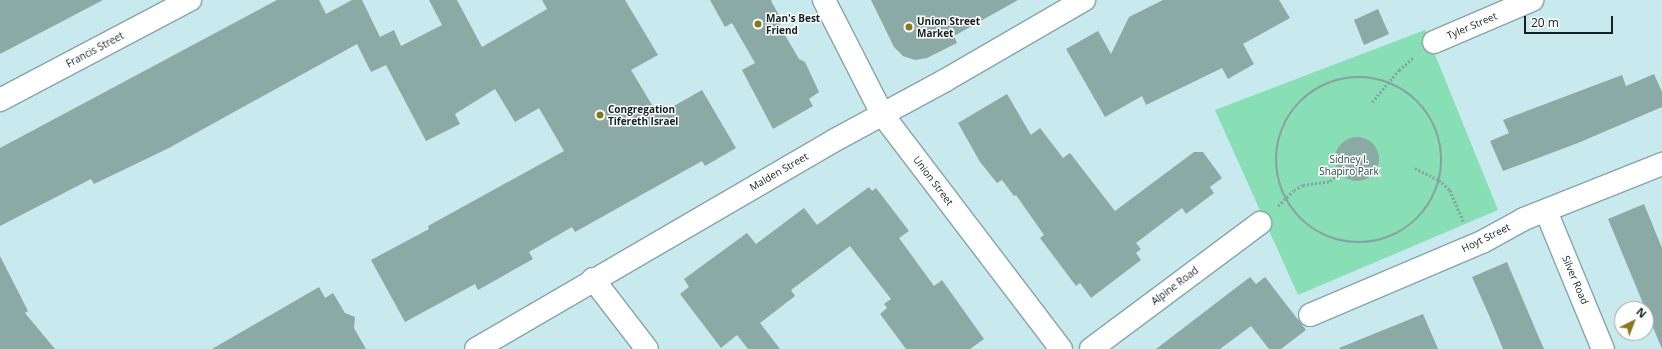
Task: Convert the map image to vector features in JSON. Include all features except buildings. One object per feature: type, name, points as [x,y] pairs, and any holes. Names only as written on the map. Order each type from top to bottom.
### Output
[{"type":"street","name":"Francis Street","points":[[0,100],[190,0]]},
{"type":"street","name":"Union Street","points":[[824,0],[882,114],[1061,349]]},
{"type":"street","name":"Malden Street","points":[[476,349],[593,279],[1084,0]]},
{"type":"street","name":"Tyler Street","points":[[1434,42],[1532,0]]},
{"type":"street","name":"Hoyt Street","points":[[1310,315],[1484,241],[1546,211],[1662,164]]},
{"type":"street","name":"Silver Road","points":[[1546,211],[1604,349]]},
{"type":"street","name":"Alpine Road","points":[[1091,349],[1260,223]]},
{"type":"street","points":[[593,279],[647,349]]},
{"type":"path","points":[[1372,102],[1398,70],[1434,42]]},
{"type":"path","points":[[1366,76],[1388,82],[1413,98],[1424,108],[1436,128],[1441,148],[1439,180],[1427,207],[1414,223],[1396,234],[1377,241],[1342,241],[1316,231],[1300,219],[1286,199],[1278,182],[1275,159],[1279,136],[1288,116],[1302,98],[1321,85],[1343,78],[1366,76]]},
{"type":"path","points":[[1415,168],[1439,180],[1450,190],[1465,227]]},
{"type":"path","points":[[1286,199],[1294,190],[1303,185],[1330,181],[1340,173]]},
{"type":"green space","name":"Sidney I. Shapiro Park","points":[[1425,30],[1498,210],[1298,295],[1215,110]]},
{"type":"place","name":"Man's Best Friend","points":[[758,24]]},
{"type":"place","name":"Union Street Market","points":[[909,27]]},
{"type":"place","name":"Congregation Tifereth Israel","points":[[600,115]]}]
